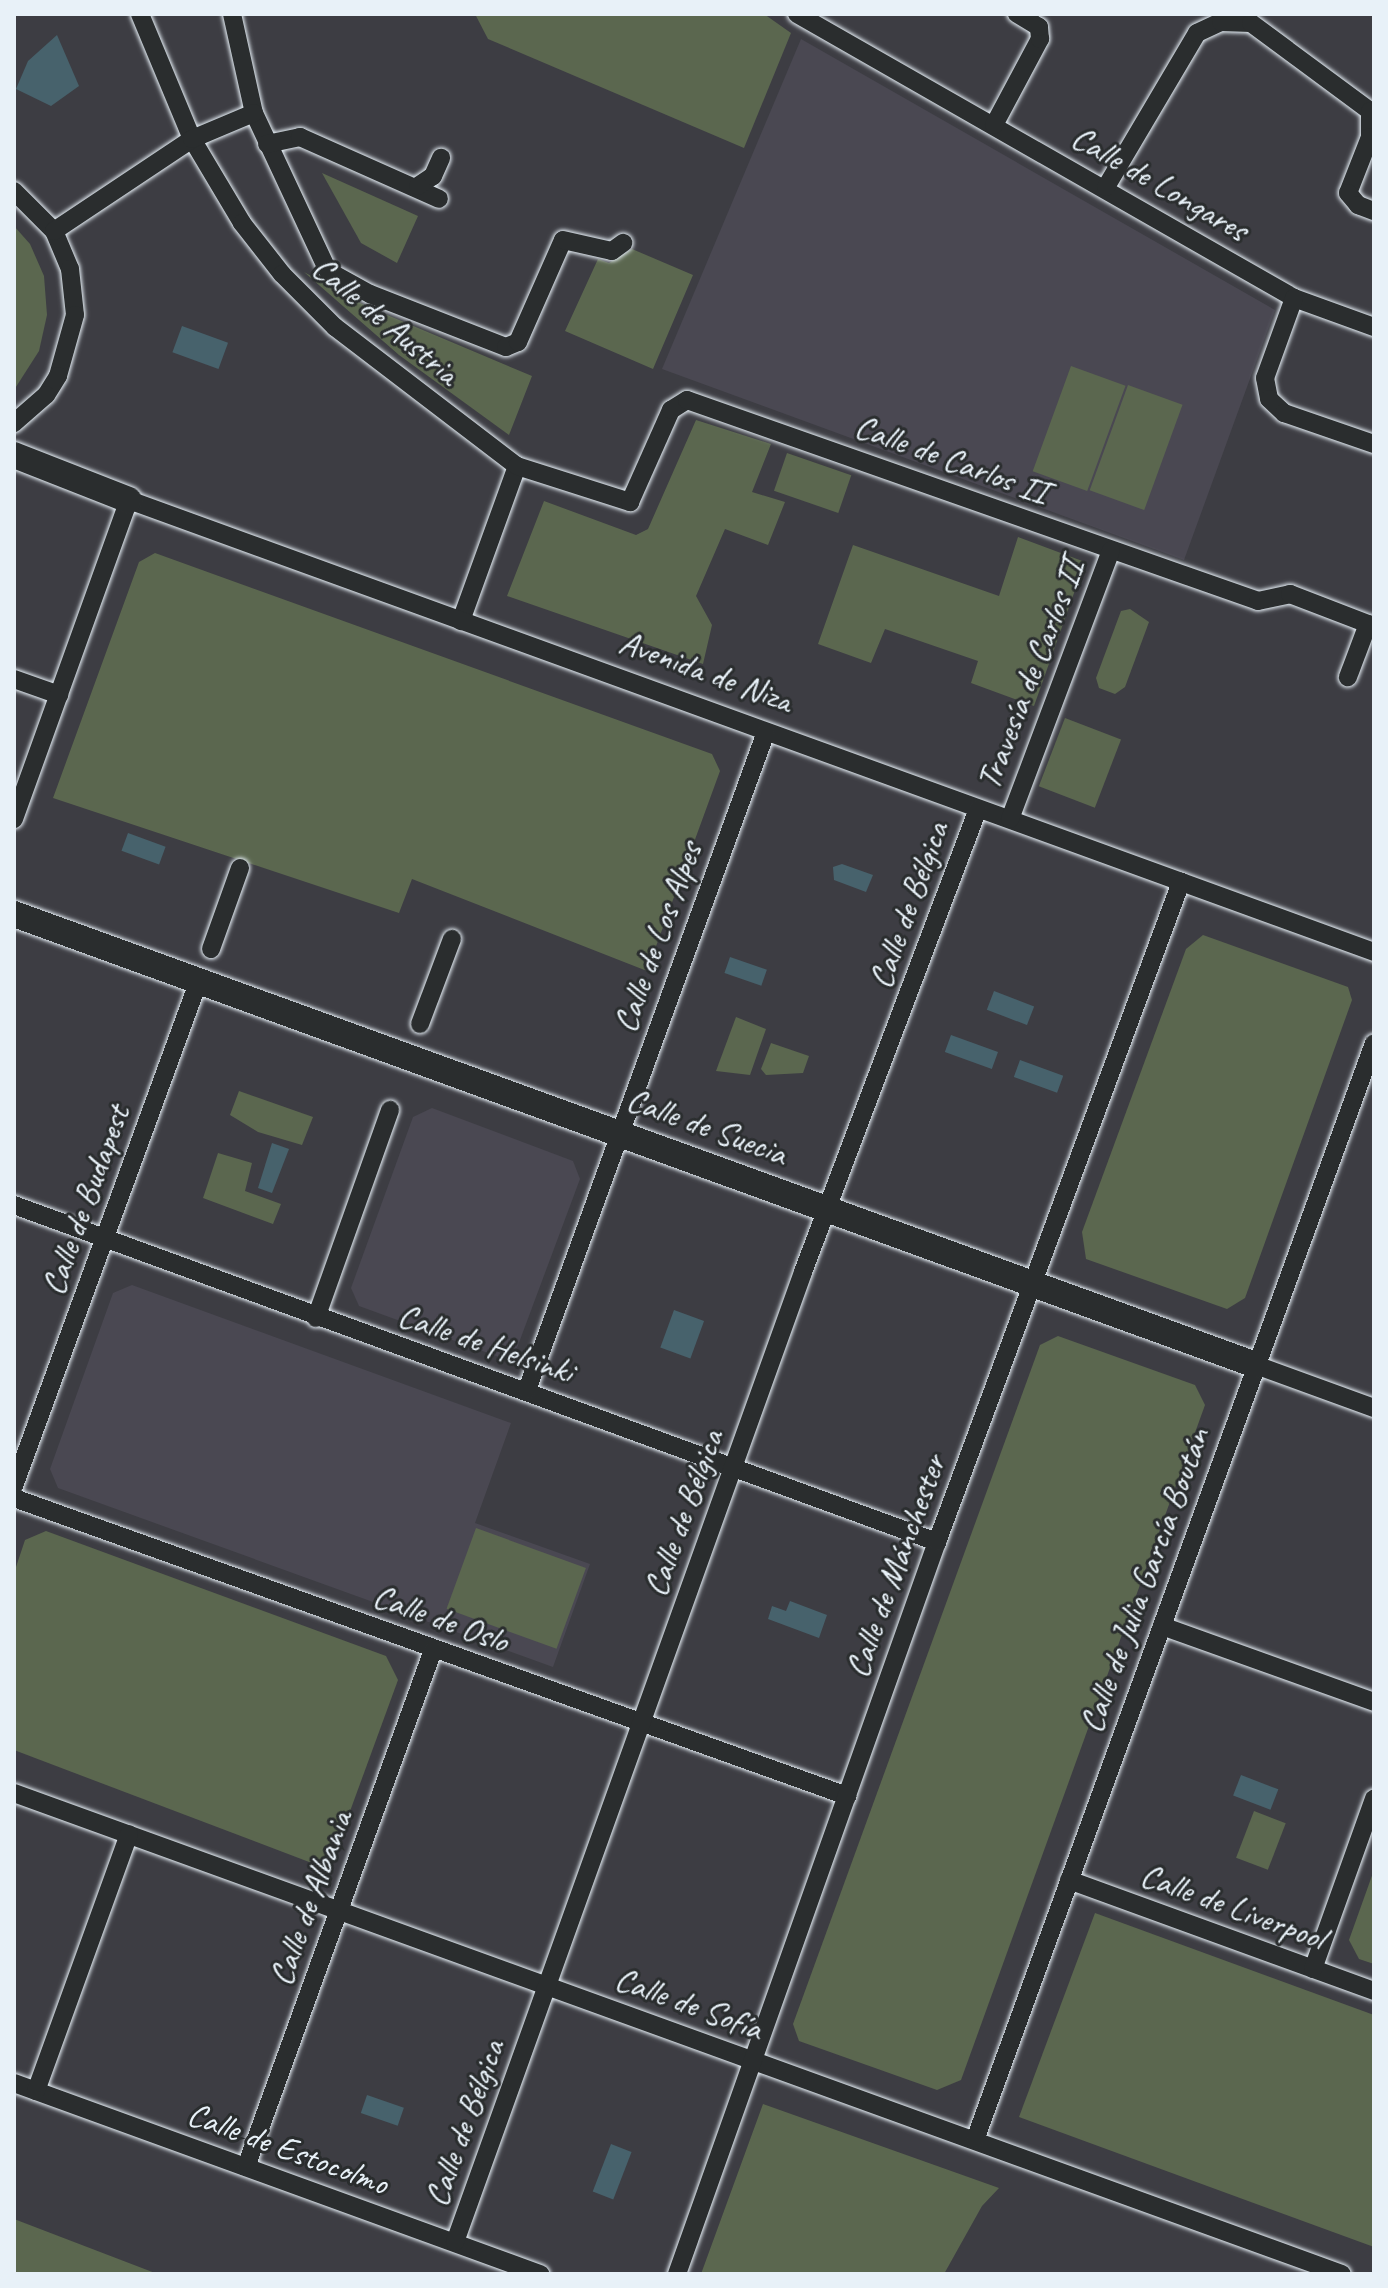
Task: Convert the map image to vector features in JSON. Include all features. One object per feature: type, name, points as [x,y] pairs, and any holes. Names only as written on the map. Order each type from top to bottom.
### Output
[{"type":"street","name":"Calle de Austria","points":[[140,14],[192,139],[242,223],[282,274],[335,327],[517,466]]},
{"type":"street","points":[[232,14],[254,113],[328,271],[370,294],[506,347],[518,342],[571,222]]},
{"type":"street","name":"Calle de Longares","points":[[797,14],[1106,187],[1294,298],[1374,327]]},
{"type":"street","points":[[994,125],[1040,39],[1039,27],[1017,14]]},
{"type":"street","points":[[1106,187],[1197,33],[1221,22],[1251,23],[1370,111],[1370,137],[1348,193],[1358,205],[1374,211]]},
{"type":"street","points":[[54,231],[192,139],[254,113]]},
{"type":"street","points":[[267,144],[300,137],[418,186],[439,199]]},
{"type":"street","points":[[418,186],[433,176],[441,158]]},
{"type":"street","points":[[14,191],[54,231],[74,294],[72,335],[46,395],[14,423]]},
{"type":"street","points":[[563,240],[612,251],[623,243]]},
{"type":"street","points":[[1294,298],[1265,378],[1269,399],[1284,413],[1374,444]]},
{"type":"street","name":"Calle de Carlos II","points":[[517,466],[630,502],[671,410],[687,400],[1258,601],[1290,594],[1368,624],[1348,677]]},
{"type":"street","name":"Avenida de Niza","points":[[14,455],[129,500],[1374,952]]},
{"type":"street","points":[[461,621],[517,466]]},
{"type":"street","points":[[14,819],[129,500]]},
{"type":"street","name":"Travesía de Carlos II","points":[[1010,819],[1111,550]]},
{"type":"street","points":[[14,679],[59,695]]},
{"type":"street","name":"Calle de Los Alpes","points":[[527,1390],[766,732]]},
{"type":"street","name":"Calle de Bélgica","points":[[455,2242],[803,1272],[978,809]]},
{"type":"street","points":[[211,949],[240,868]]},
{"type":"street","name":"Calle de Mánchester","points":[[677,2274],[756,2062],[937,1542],[1181,882]]},
{"type":"street","name":"Calle de Suecia","points":[[14,914],[1374,1408]]},
{"type":"street","points":[[420,1024],[452,939]]},
{"type":"street","name":"Calle de Budapest","points":[[14,1486],[199,980]]},
{"type":"street","name":"Calle de Julia García Boután","points":[[975,2140],[1374,1043]]},
{"type":"street","points":[[316,1318],[390,1110]]},
{"type":"street","name":"Calle de Helsinki","points":[[14,1205],[316,1318],[527,1390],[937,1542]]},
{"type":"street","name":"Calle de Oslo","points":[[14,1498],[847,1796]]},
{"type":"street","points":[[1162,1626],[1374,1702]]},
{"type":"street","name":"Calle de Albania","points":[[246,2167],[433,1650]]},
{"type":"street","name":"Calle de Sofía","points":[[14,1793],[1342,2274]]},
{"type":"street","points":[[1313,1969],[1374,1799]]},
{"type":"street","points":[[36,2091],[129,1834]]},
{"type":"street","name":"Calle de Liverpool","points":[[1069,1880],[1374,1991]]},
{"type":"street","name":"Calle de Estocolmo","points":[[14,2083],[540,2274]]},
{"type":"shaded area","points":[[801,39],[1275,310],[1184,560],[662,369]]},
{"type":"shaded area","points":[[432,1108],[573,1161],[580,1179],[517,1348],[499,1357],[359,1306],[351,1288],[413,1117]]},
{"type":"shaded area","points":[[132,1285],[511,1423],[475,1523],[590,1564],[553,1667],[58,1488],[50,1469],[113,1293]]},
{"type":"green space","points":[[475,14],[764,14],[791,33],[744,148],[488,39]]},
{"type":"green space","points":[[322,173],[418,216],[397,263],[361,243]]},
{"type":"green space","points":[[14,226],[30,244],[44,276],[47,315],[39,351],[14,390]]},
{"type":"green space","points":[[632,249],[693,275],[653,369],[565,331],[598,259],[609,263]]},
{"type":"green space","points":[[304,272],[366,306],[532,376],[509,435],[399,355]]},
{"type":"green space","points":[[1071,366],[1126,386],[1087,491],[1033,471]]},
{"type":"green space","points":[[1128,385],[1183,405],[1144,510],[1090,490]]},
{"type":"green space","points":[[696,420],[771,444],[752,492],[785,502],[768,545],[725,529],[696,596],[712,625],[703,664],[507,596],[544,501],[636,535],[648,529]]},
{"type":"green space","points":[[787,453],[851,475],[838,513],[774,491]]},
{"type":"green space","points":[[1018,537],[1085,562],[1034,706],[971,683],[978,661],[885,629],[871,663],[818,644],[853,545],[999,596]]},
{"type":"green space","points":[[155,553],[712,754],[720,771],[647,971],[412,879],[399,913],[53,798],[139,562]]},
{"type":"green space","points":[[1130,609],[1149,622],[1125,687],[1115,694],[1099,688],[1096,678],[1121,611]]},
{"type":"green space","points":[[1065,718],[1121,740],[1095,808],[1039,786]]},
{"type":"green space","points":[[1203,935],[1348,987],[1352,1000],[1245,1298],[1227,1309],[1086,1259],[1082,1232],[1186,949]]},
{"type":"green space","points":[[736,1017],[766,1029],[750,1075],[716,1071]]},
{"type":"green space","points":[[771,1043],[809,1056],[803,1073],[766,1075],[761,1069]]},
{"type":"green space","points":[[239,1091],[313,1117],[302,1145],[258,1132],[230,1115]]},
{"type":"green space","points":[[218,1153],[252,1163],[245,1191],[281,1204],[273,1224],[203,1198]]},
{"type":"green space","points":[[1058,1336],[1195,1385],[1205,1405],[961,2080],[937,2090],[799,2041],[793,2024],[1040,1345]]},
{"type":"green space","points":[[476,1528],[586,1568],[557,1649],[447,1609]]},
{"type":"green space","points":[[46,1531],[386,1656],[398,1680],[334,1855],[317,1865],[14,1750],[14,1573],[25,1540]]},
{"type":"green space","points":[[1254,1811],[1286,1823],[1268,1870],[1236,1858]]},
{"type":"green space","points":[[1374,1870],[1374,1964],[1359,1959],[1349,1940]]},
{"type":"green space","points":[[1095,1913],[1374,2015],[1374,2247],[1019,2117]]},
{"type":"green space","points":[[763,2104],[999,2188],[982,2206],[944,2274],[701,2274]]},
{"type":"green space","points":[[14,2219],[155,2273],[160,2274],[14,2274]]},
{"type":"water","points":[[57,35],[79,86],[51,106],[16,89],[28,61]]},
{"type":"water","points":[[182,326],[228,343],[218,369],[172,352]]},
{"type":"water","points":[[128,833],[166,847],[159,865],[122,851]]},
{"type":"water","points":[[842,864],[873,875],[866,892],[834,880],[833,867]]},
{"type":"water","points":[[730,957],[767,970],[761,986],[724,973]]},
{"type":"water","points":[[994,991],[1034,1006],[1027,1025],[987,1010]]},
{"type":"water","points":[[951,1035],[998,1052],[992,1069],[945,1052]]},
{"type":"water","points":[[1020,1060],[1063,1076],[1057,1093],[1014,1077]]},
{"type":"water","points":[[272,1143],[289,1149],[272,1193],[258,1188]]},
{"type":"water","points":[[674,1310],[704,1321],[690,1359],[660,1348]]},
{"type":"water","points":[[790,1601],[827,1615],[819,1638],[768,1619],[772,1606],[786,1611]]},
{"type":"water","points":[[1241,1775],[1278,1789],[1270,1810],[1233,1796]]},
{"type":"water","points":[[367,2095],[404,2108],[398,2126],[361,2113]]},
{"type":"water","points":[[611,2144],[632,2152],[613,2199],[593,2192]]}]
